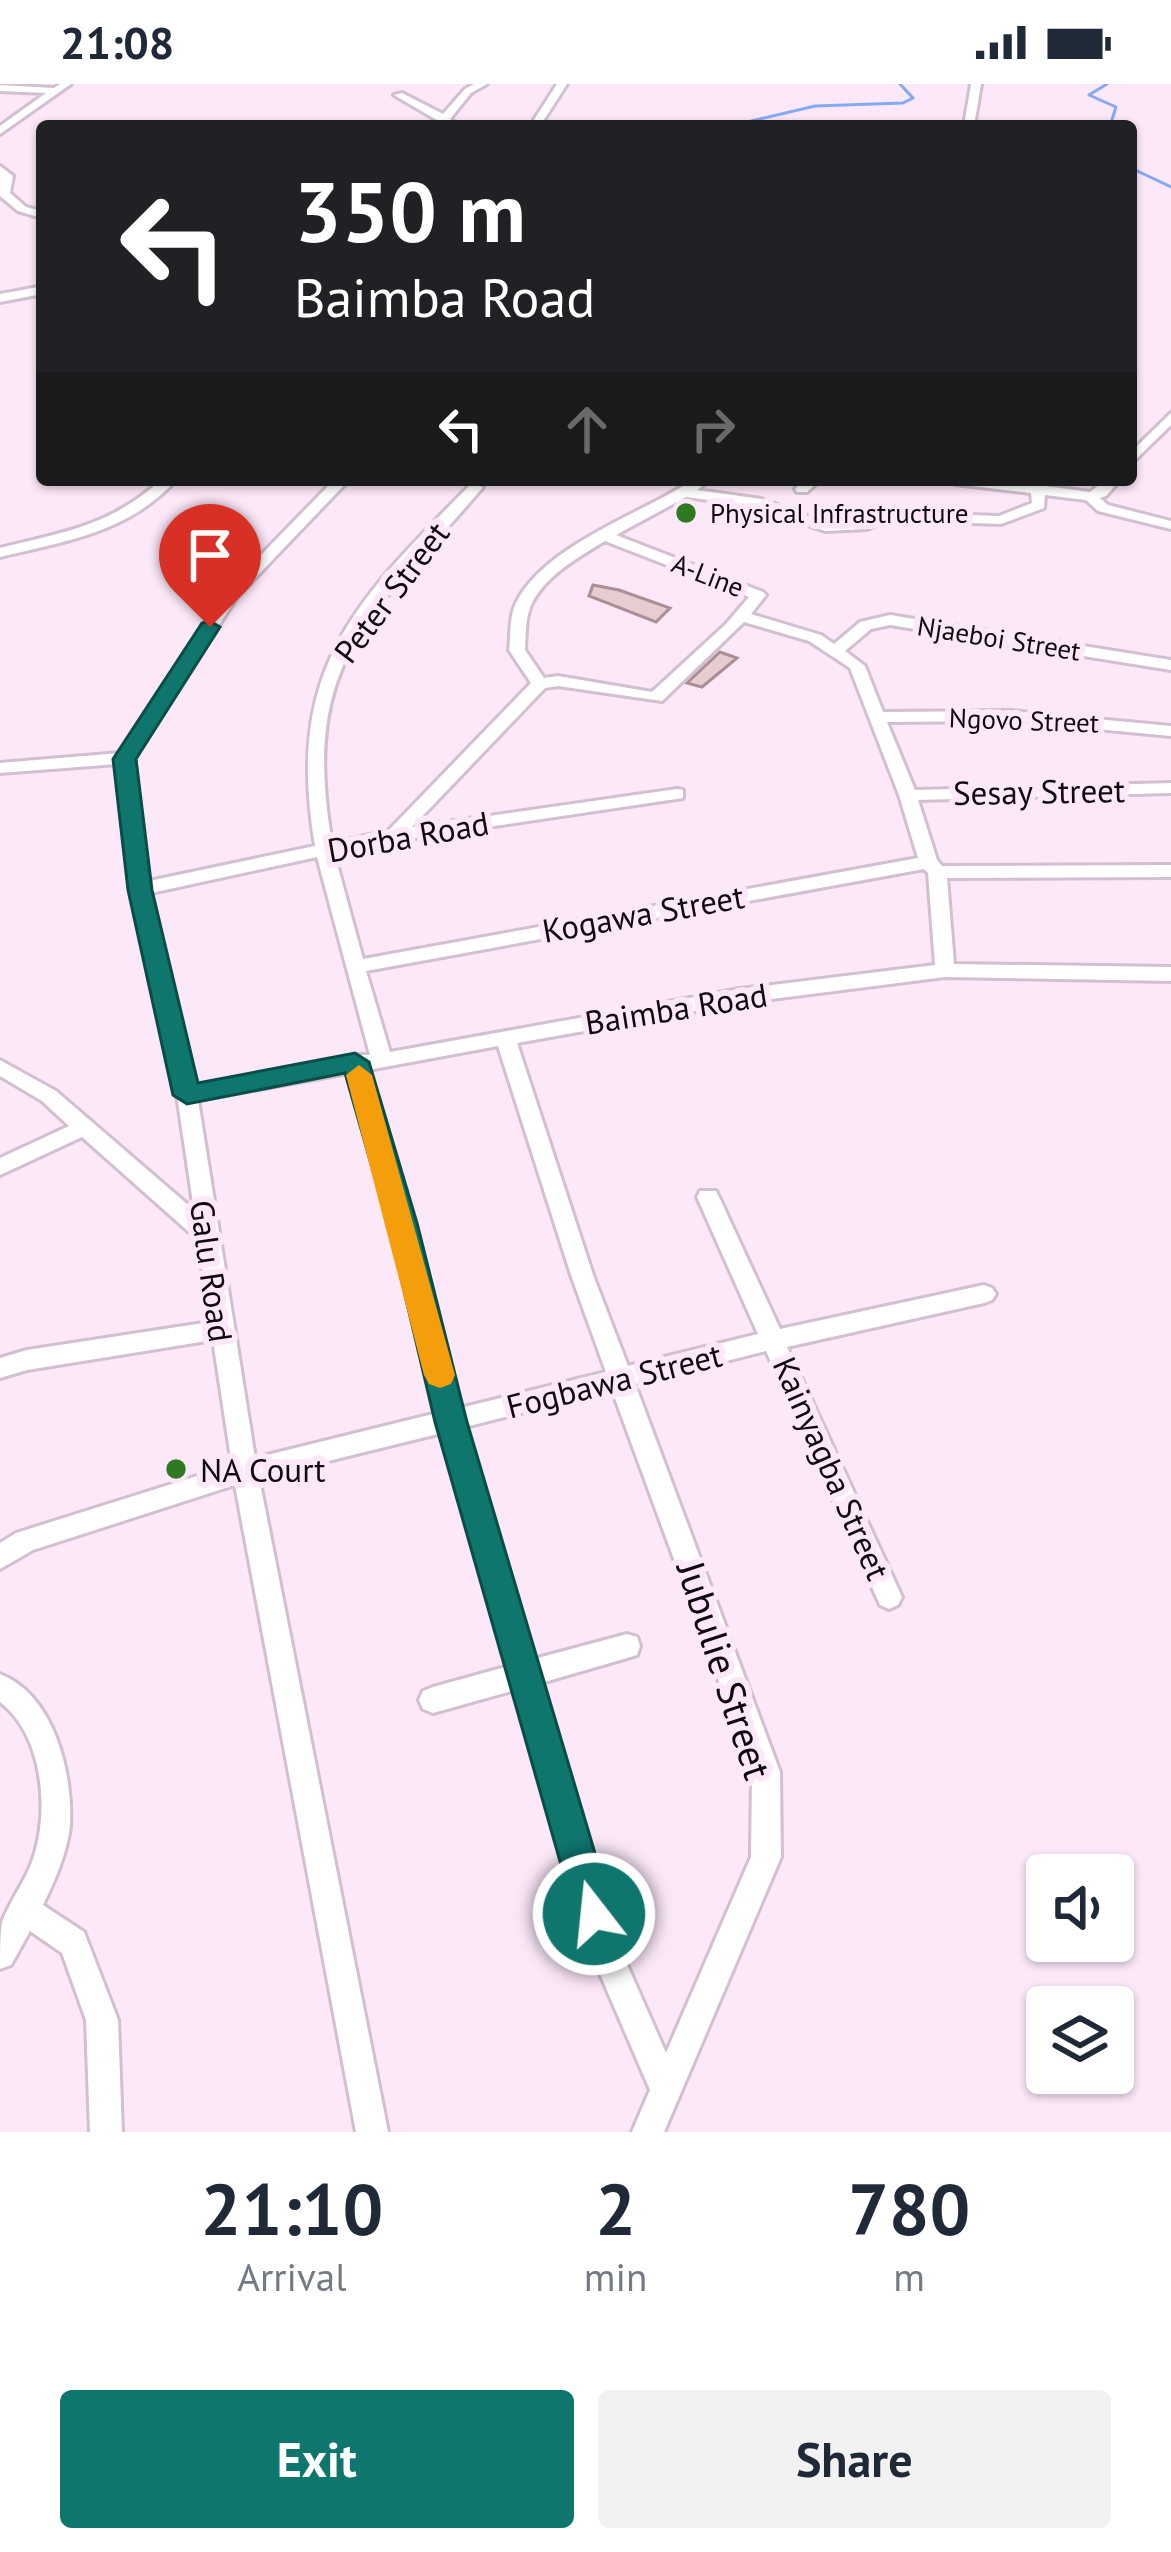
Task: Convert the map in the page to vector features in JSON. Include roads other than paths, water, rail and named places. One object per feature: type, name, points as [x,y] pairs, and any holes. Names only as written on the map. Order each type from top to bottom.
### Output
[{"type":"street","points":[[410,84],[395,99],[447,118]]},
{"type":"street","points":[[447,118],[468,91],[482,84]]},
{"type":"street","points":[[539,120],[562,84]]},
{"type":"street","points":[[970,120],[976,84]]},
{"type":"street","points":[[0,88],[61,88]]},
{"type":"street","points":[[0,131],[61,88]]},
{"type":"street","points":[[419,119],[447,118]]},
{"type":"street","points":[[0,169],[8,176],[4,194],[22,209],[36,213]]},
{"type":"street","points":[[0,298],[36,291]]},
{"type":"street","points":[[1137,454],[1171,417]]},
{"type":"street","points":[[0,554],[107,525],[162,486]]},
{"type":"street","points":[[0,768],[125,759],[231,594],[336,486]]},
{"type":"street","points":[[540,684],[517,650],[522,605],[538,584],[604,536],[695,486]]},
{"type":"street","points":[[686,493],[756,502],[825,527],[867,526],[886,516],[1001,520],[1040,505],[1037,486]]},
{"type":"street","points":[[1048,486],[1090,496],[1103,508],[1171,525]]},
{"type":"street","points":[[1090,496],[1104,486]]},
{"type":"street","name":"Peter Street","points":[[476,487],[434,529],[369,610],[334,663],[317,723],[314,772],[322,850],[359,966],[368,1060],[451,1422],[605,1953],[666,2090]]},
{"type":"street","name":"A-Line","points":[[604,536],[758,595],[742,616],[815,638],[836,650]]},
{"type":"street","points":[[394,836],[540,684],[558,680],[656,698],[742,616]]},
{"type":"street","name":"Njaeboi Street","points":[[836,650],[866,625],[890,620],[1171,665]]},
{"type":"street","points":[[836,650],[857,667],[908,795],[932,867],[945,970]]},
{"type":"street","name":"Ngovo Street","points":[[877,717],[1031,717],[1171,731]]},
{"type":"street","name":"Galu Road","points":[[125,759],[140,890],[187,1095],[245,1471],[372,2132]]},
{"type":"street","name":"Sesay Street","points":[[908,795],[1171,788]]},
{"type":"street","name":"Dorba Road","points":[[140,890],[394,836],[677,794]]},
{"type":"street","name":"Kogawa Street","points":[[359,966],[932,867],[1171,871]]},
{"type":"street","name":"Baimba Road","points":[[187,1095],[740,996],[945,970],[1171,974]]},
{"type":"street","name":"Jubulie Street","points":[[505,1036],[582,1274],[766,1772],[766,1857],[648,2132]]},
{"type":"street","points":[[0,1067],[49,1096],[207,1235]]},
{"type":"street","points":[[0,1167],[85,1127]]},
{"type":"street","name":"Kainyagba Street","points":[[708,1197],[890,1597]]},
{"type":"street","name":"Fogbawa Street","points":[[0,1558],[25,1541],[245,1471],[622,1376],[984,1294]]},
{"type":"street","points":[[0,1368],[220,1330]]},
{"type":"street","points":[[433,1700],[627,1646]]},
{"type":"street","points":[[0,1687],[14,1693],[38,1729],[51,1766],[54,1840],[26,1911],[0,1954]]},
{"type":"street","points":[[26,1911],[73,1942],[102,2020],[106,2132]]},
{"type":"waterway","points":[[756,120],[815,106],[903,103],[913,98],[900,84]]},
{"type":"waterway","points":[[1107,84],[1089,95],[1116,107],[1112,120]]},
{"type":"waterway","points":[[1137,171],[1171,187]]},
{"type":"place","name":"Physical Infrastructure","points":[[686,513]]},
{"type":"place","name":"NA Court","points":[[176,1469]]}]
